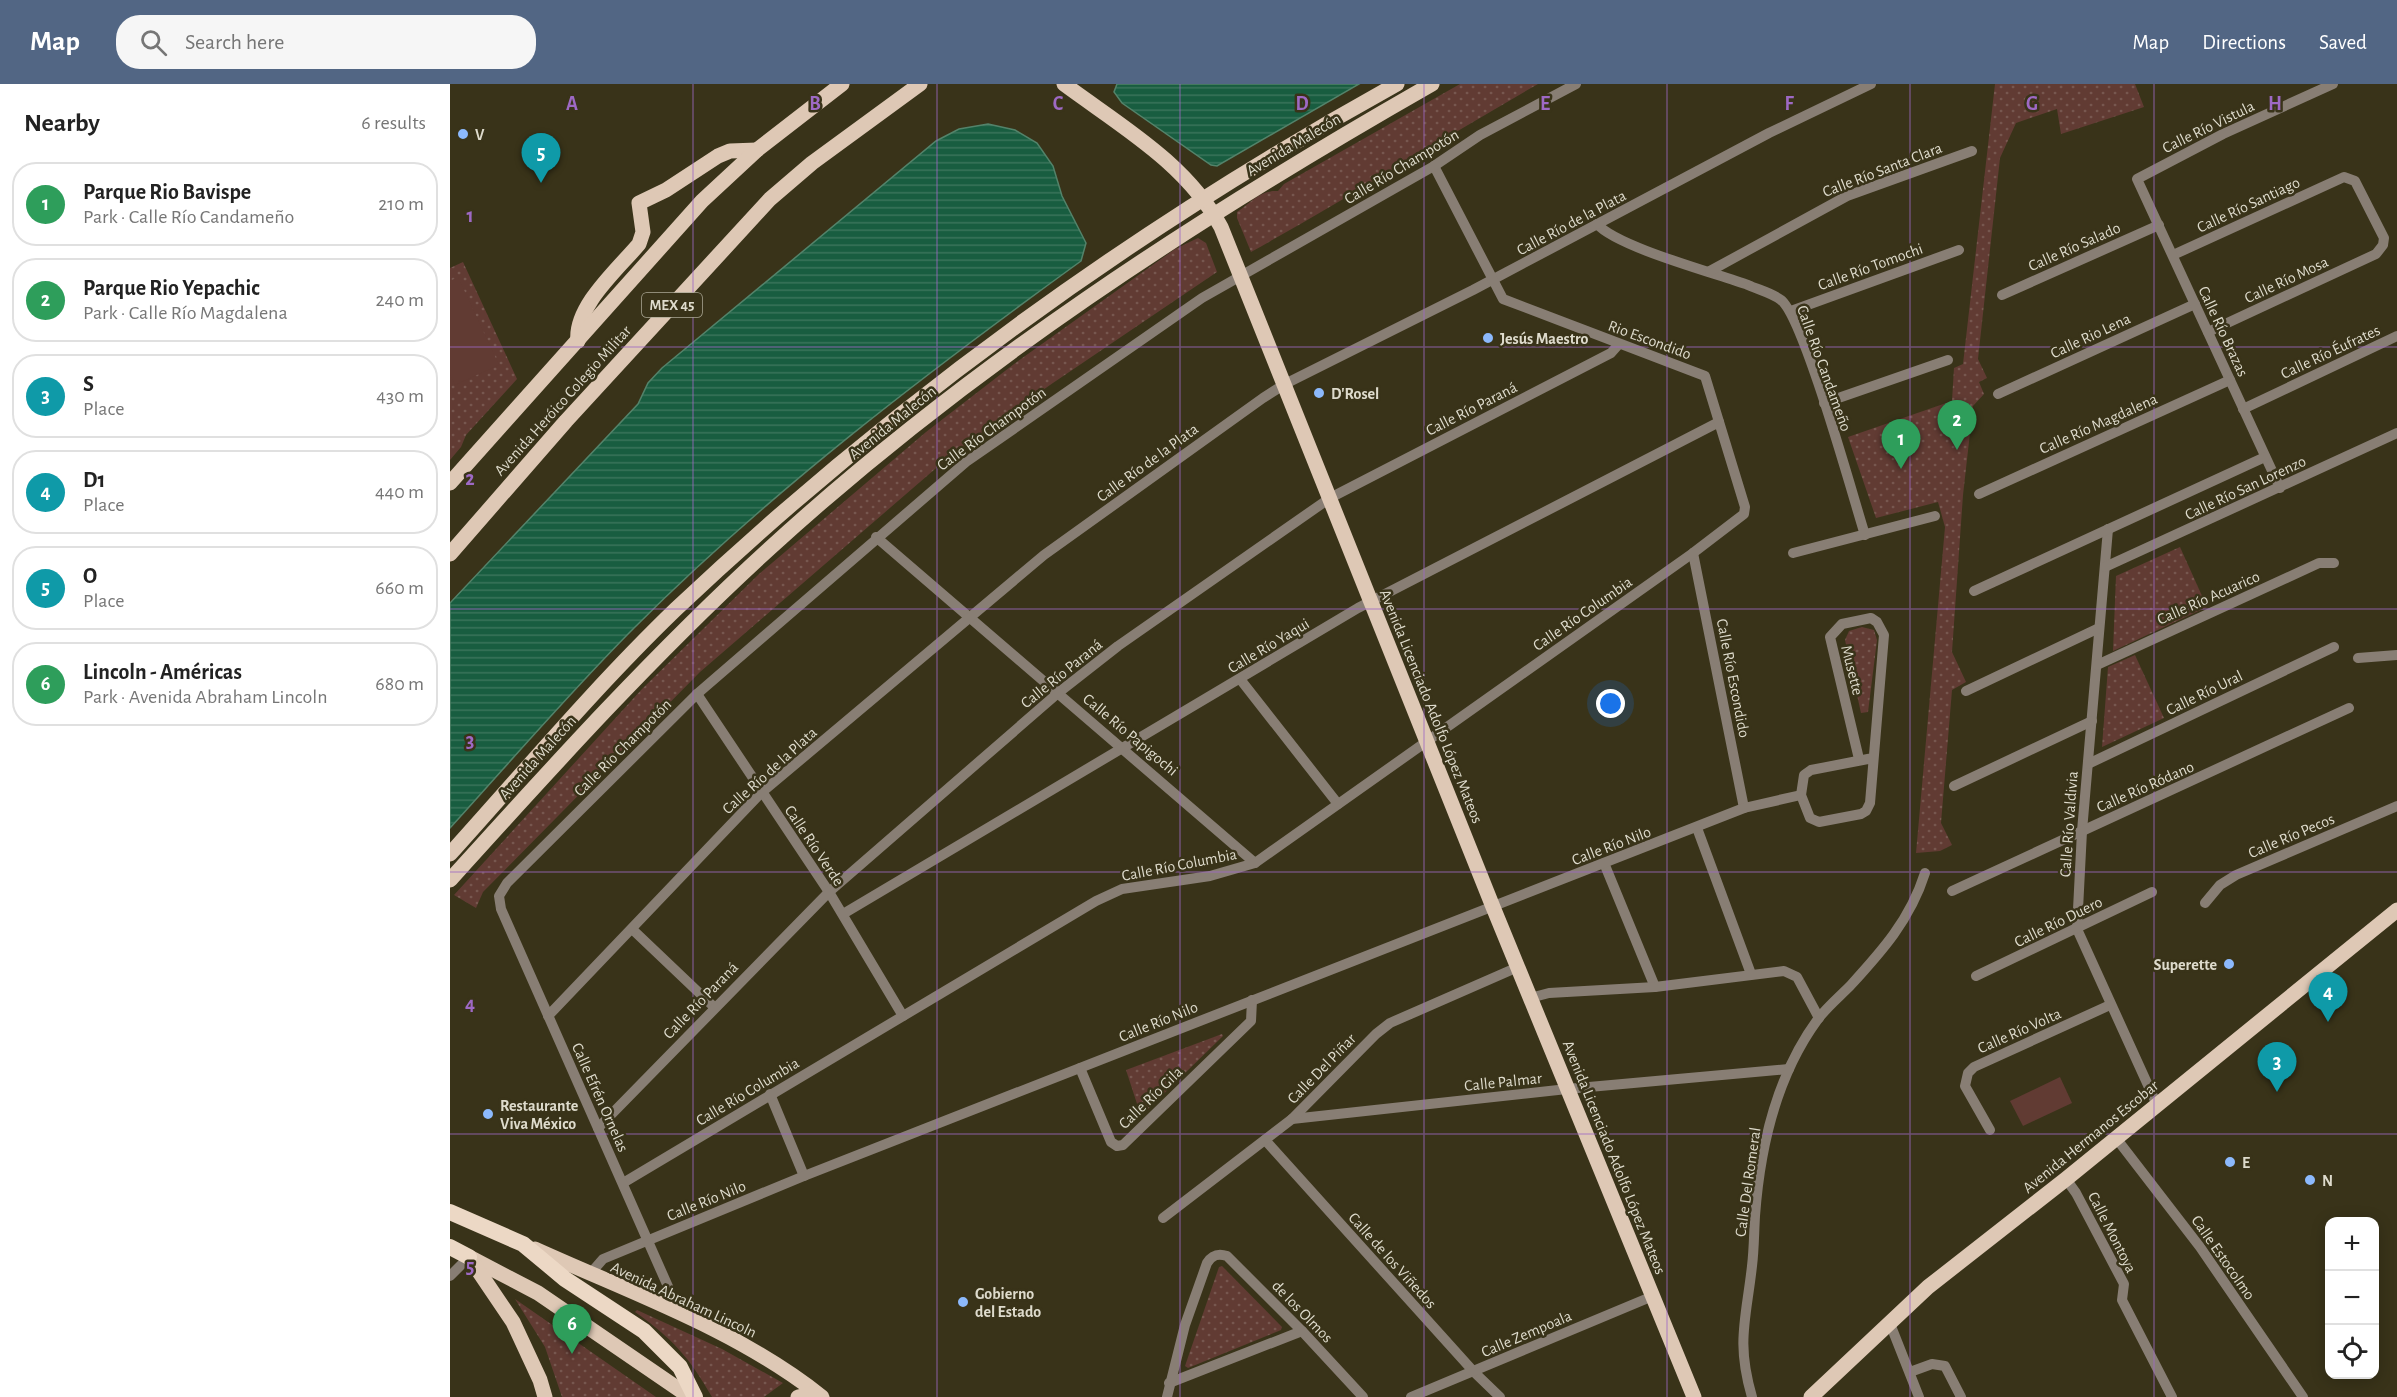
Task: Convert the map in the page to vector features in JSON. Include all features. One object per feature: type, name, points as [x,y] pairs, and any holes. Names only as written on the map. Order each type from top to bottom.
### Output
[{"type":"highway","points":[[450,1212],[523,1245],[565,1279],[654,1339],[680,1367],[695,1397]]},
{"type":"highway","points":[[450,1247],[469,1257]]},
{"type":"main road","name":"Avenida Heróico Colegio Militar","points":[[450,483],[702,201],[757,150],[842,84]]},
{"type":"main road","name":"Avenida Heróico Colegio Militar","points":[[450,554],[552,437],[770,199],[812,164],[920,84]]},
{"type":"main road","name":"Avenida Licenciado Adolfo López Mateos","points":[[1064,84],[1176,167],[1203,197],[1214,214],[1285,384],[1493,907],[1694,1397]]},
{"type":"main road","name":"Avenida Malecón","points":[[450,854],[640,646],[747,545],[890,423],[971,358],[1203,197],[1397,84]]},
{"type":"main road","name":"Avenida Malecón","points":[[450,880],[647,665],[816,508],[997,361],[1214,214],[1432,84]]},
{"type":"main road","points":[[578,341],[577,325],[584,310],[639,243],[643,232],[639,203],[666,190],[718,156],[730,151],[757,150]]},
{"type":"main road","name":"Avenida Hermanos Escobar","points":[[1811,1397],[1889,1321],[2397,910]]},
{"type":"main road","name":"Avenida Abraham Lincoln","points":[[523,1245],[670,1310],[759,1355],[819,1395]]},
{"type":"main road","points":[[469,1257],[513,1322],[540,1380],[545,1397]]},
{"type":"main road","points":[[469,1257],[538,1293],[690,1397]]},
{"type":"main road","points":[[798,1397],[819,1395]]},
{"type":"street","name":"Calle Río Champotón","points":[[500,896],[507,884],[697,694],[876,537],[966,462],[1202,298],[1434,166],[1480,135],[1576,84]]},
{"type":"street","name":"Calle Río de la Plata","points":[[548,1016],[761,793],[1044,555],[1285,384],[1493,280],[1769,133],[1871,84]]},
{"type":"street","name":"Calle Río Vistula","points":[[2141,187],[2137,179],[2140,176],[2333,84]]},
{"type":"street","name":"Calle Río Santa Clara","points":[[1710,271],[1847,196],[1972,151]]},
{"type":"street","name":"Rio Escondido","points":[[1434,166],[1503,298],[1705,376],[1745,507],[1744,514]]},
{"type":"street","name":"Calle Río Mosa","points":[[2208,332],[2376,254],[2383,245],[2384,238],[2355,181],[2344,177],[2337,179]]},
{"type":"street","name":"Calle Río Santiago","points":[[2172,255],[2337,179]]},
{"type":"street","name":"Calle Río Brazas","points":[[2141,187],[2280,488]]},
{"type":"street","name":"Calle Río Candameño","points":[[1597,224],[1604,232],[1629,245],[1772,294],[1791,311],[1824,403],[1865,535]]},
{"type":"street","name":"Calle Río Salado","points":[[2002,295],[2159,225]]},
{"type":"street","name":"Calle Río Tomochi","points":[[1791,311],[1959,250]]},
{"type":"street","name":"Calle Rio Lena","points":[[1998,394],[2195,304]]},
{"type":"street","name":"Calle Río Éufrates","points":[[2243,409],[2397,336]]},
{"type":"street","name":"Calle Río Paraná","points":[[598,1128],[829,892],[1058,693],[1118,646],[1330,498],[1611,353],[1619,344]]},
{"type":"street","points":[[1824,403],[1948,360]]},
{"type":"street","name":"Calle Río Magdalena","points":[[1979,494],[2230,380]]},
{"type":"street","name":"Calle Río Yaqui","points":[[843,914],[1371,601],[1719,422]]},
{"type":"street","name":"Calle Río San Lorenzo","points":[[2105,567],[2397,433]]},
{"type":"street","name":"Calle Río San Lorenzo","points":[[1974,591],[2265,457]]},
{"type":"street","name":"Calle Río Columbia","points":[[623,1183],[770,1094],[1122,889],[1210,876],[1255,862],[1693,553],[1744,514]]},
{"type":"street","points":[[1793,553],[1935,516]]},
{"type":"street","name":"Calle Río Valdivia","points":[[2108,529],[2082,831],[2077,929],[2157,1105]]},
{"type":"street","name":"Calle Río Papigochi","points":[[876,537],[1125,748],[1255,862]]},
{"type":"street","name":"Calle Río Escondido","points":[[1693,553],[1744,808]]},
{"type":"street","name":"Calle Río Acuarico","points":[[2097,665],[2319,563],[2334,563]]},
{"type":"street","name":"Musette","points":[[1801,795],[1810,819],[1819,822],[1861,814],[1866,811],[1870,803],[1884,635],[1871,618],[1842,624],[1831,632],[1830,640],[1859,759]]},
{"type":"street","points":[[1966,691],[2099,628]]},
{"type":"street","name":"Calle Río Ural","points":[[2088,764],[2334,647]]},
{"type":"street","points":[[2358,658],[2397,655]]},
{"type":"street","points":[[1240,679],[1338,804]]},
{"type":"street","name":"Calle Río Verde","points":[[697,694],[829,892],[903,1016]]},
{"type":"street","name":"Calle Río Ródano","points":[[1952,891],[2349,708]]},
{"type":"street","points":[[1954,786],[2092,721]]},
{"type":"street","points":[[1744,808],[1801,795],[1801,783],[1811,770],[1873,758]]},
{"type":"street","name":"Calle Río Pecos","points":[[2205,903],[2220,885],[2236,875],[2397,806]]},
{"type":"street","name":"Calle Río Nilo","points":[[590,1274],[603,1259],[804,1176],[1744,808]]},
{"type":"street","points":[[1697,828],[1751,974]]},
{"type":"street","points":[[1605,863],[1655,987]]},
{"type":"street","name":"Calle Del Romeral","points":[[1752,1397],[1742,1345],[1765,1138],[1789,1069],[1819,1018],[1893,937],[1907,918],[1925,873]]},
{"type":"street","name":"Calle Río Duero","points":[[1976,976],[2152,892]]},
{"type":"street","name":"Calle Efrén Ornelas","points":[[500,896],[501,909],[670,1290],[670,1310]]},
{"type":"street","points":[[632,929],[714,1007]]},
{"type":"street","name":"Calle Del Piñar","points":[[1163,1218],[1292,1119],[1376,1034],[1390,1023],[1518,967]]},
{"type":"street","points":[[1530,998],[1549,993],[1655,987],[1784,971],[1793,974],[1819,1018]]},
{"type":"street","name":"Calle Río Gila","points":[[1080,1068],[1111,1142],[1118,1146],[1123,1145],[1251,1021],[1252,1000]]},
{"type":"street","name":"Calle Río Volta","points":[[1990,1130],[1965,1086],[1968,1073],[1974,1067],[2110,1005]]},
{"type":"street","name":"Calle Palmar","points":[[1292,1119],[1567,1089],[1789,1069]]},
{"type":"street","points":[[770,1094],[804,1176]]},
{"type":"street","name":"Calle Estocolmo","points":[[2116,1138],[2200,1247],[2302,1397]]},
{"type":"street","name":"Calle de los Viñedos","points":[[1265,1140],[1474,1372],[1500,1397]]},
{"type":"street","name":"Calle Montoya","points":[[2066,1179],[2076,1193],[2124,1284],[2122,1300],[2172,1397]]},
{"type":"street","name":"de los Olmos","points":[[1169,1383],[1207,1263],[1216,1254],[1227,1256],[1302,1330],[1363,1397]]},
{"type":"street","points":[[450,1276],[469,1257]]},
{"type":"street","name":"Calle Zempoala","points":[[1411,1397],[1653,1296]]},
{"type":"street","points":[[1889,1321],[1918,1397]]},
{"type":"street","points":[[1167,1397],[1169,1383],[1302,1330]]},
{"type":"street","points":[[1910,1372],[1932,1364],[1945,1365],[1961,1397]]},
{"type":"shaded area","points":[[1117,84],[1359,84],[1217,166],[1211,165],[1122,103],[1114,92]]},
{"type":"shaded area","points":[[1460,84],[1538,84],[1251,252],[1237,218],[1237,212],[1256,197],[1266,192],[1278,191],[1284,184]]},
{"type":"shaded area","points":[[1995,84],[2135,84],[2144,107],[2061,134],[2057,109],[2016,123],[2000,158],[1978,359],[1987,378],[1979,382],[1984,394],[1973,406],[1963,495],[1952,652],[1966,682],[1952,690],[1941,823],[1952,845],[1940,851],[1916,853],[1945,527],[1938,502],[1876,518],[1848,437],[1952,401],[1954,368],[1963,364]]},
{"type":"shaded area","points":[[988,124],[1015,130],[1037,143],[1053,166],[1062,196],[1086,243],[1081,261],[907,391],[739,529],[610,652],[450,828],[450,603],[638,404],[648,383],[662,368],[936,141],[959,129]]},
{"type":"shaded area","points":[[1198,238],[1206,243],[1217,272],[1050,385],[942,463],[700,672],[483,892],[476,908],[454,895],[642,689],[759,574],[926,432],[1014,364],[1175,249]]},
{"type":"shaded area","points":[[463,262],[517,379],[466,435],[461,447],[450,460],[450,268]]},
{"type":"shaded area","points":[[458,277],[499,365],[455,385],[450,374],[450,281]]},
{"type":"shaded area","points":[[2180,547],[2207,607],[2113,651],[2116,576]]},
{"type":"shaded area","points":[[1862,627],[1874,630],[1877,640],[1868,712],[1861,713],[1845,640],[1849,631]]},
{"type":"shaded area","points":[[2135,655],[2164,718],[2102,747],[2108,667]]},
{"type":"shaded area","points":[[1222,1034],[1223,1036],[1141,1116],[1126,1070]]},
{"type":"shaded area","points":[[2060,1077],[2072,1103],[2023,1126],[2010,1101]]},
{"type":"shaded area","points":[[1222,1266],[1282,1327],[1281,1330],[1188,1368],[1185,1366],[1219,1267]]},
{"type":"shaded area","points":[[515,1299],[656,1397],[562,1397],[545,1347]]},
{"type":"shaded area","points":[[637,1310],[722,1349],[783,1383],[764,1397],[712,1397],[696,1371],[679,1350],[660,1331],[635,1312]]},
{"type":"place","name":"V","points":[[463,134]]},
{"type":"place","name":"O","points":[[541,183]]},
{"type":"place","name":"Jesús Maestro","points":[[1488,338]]},
{"type":"place","name":"D'Rosel","points":[[1319,393]]},
{"type":"place","name":"Parque Rio Yepachic","points":[[1957,450]]},
{"type":"place","name":"Parque Rio Bavispe","points":[[1901,469]]},
{"type":"place","name":"Superette","points":[[2229,964]]},
{"type":"place","name":"D1","points":[[2328,1022]]},
{"type":"place","name":"S","points":[[2277,1092]]},
{"type":"place","name":"Restaurante Viva México","points":[[488,1114]]},
{"type":"place","name":"E","points":[[2230,1162]]},
{"type":"place","name":"N","points":[[2310,1180]]},
{"type":"place","name":"Gobierno del Estado","points":[[963,1302]]},
{"type":"place","name":"Lincoln - Américas","points":[[572,1354]]}]
